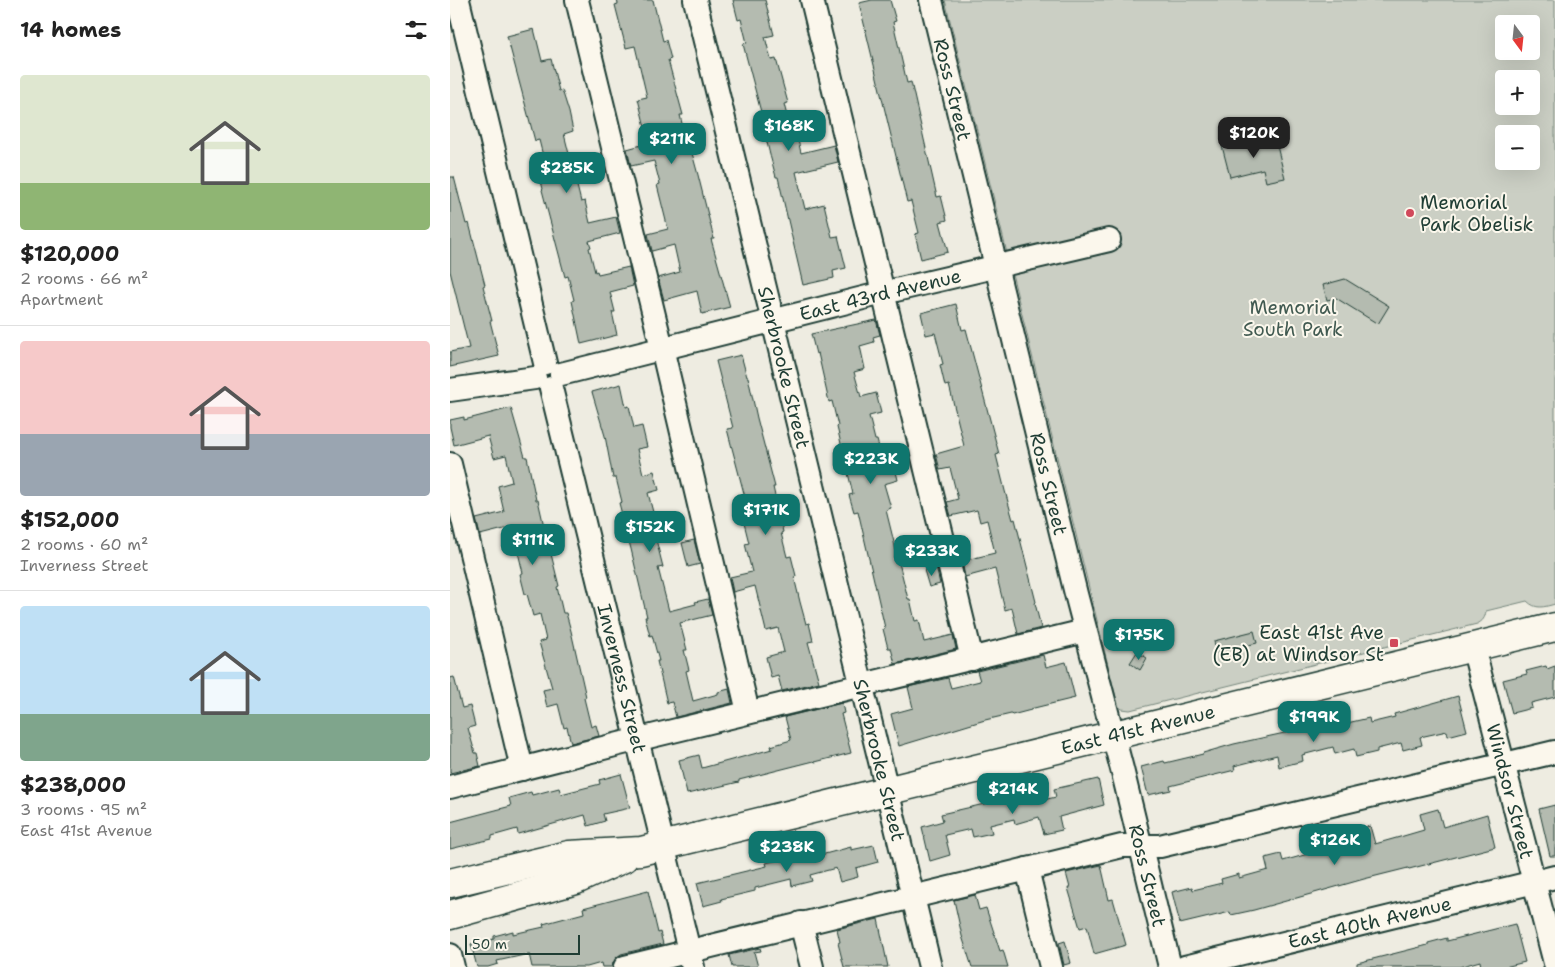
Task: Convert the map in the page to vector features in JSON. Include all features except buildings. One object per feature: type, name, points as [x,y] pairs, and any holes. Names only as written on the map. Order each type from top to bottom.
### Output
[{"type":"main road","name":"East 41st Avenue","points":[[450,915],[576,880],[635,853],[1555,627]]},
{"type":"main road","name":"East 41st Avenue","points":[[450,882],[569,855],[635,853]]},
{"type":"street","name":"Inverness Street","points":[[458,0],[691,959]]},
{"type":"street","points":[[577,0],[748,712]]},
{"type":"street","name":"Sherbrooke Street","points":[[695,0],[930,967]]},
{"type":"street","points":[[812,0],[972,659]]},
{"type":"street","name":"Ross Street","points":[[931,0],[1085,631],[1141,846],[1170,967]]},
{"type":"street","name":"East 43rd Avenue","points":[[450,390],[548,376],[883,293],[1109,240]]},
{"type":"street","points":[[450,464],[522,769]]},
{"type":"street","points":[[450,787],[748,712],[1085,631]]},
{"type":"street","name":"Windsor Street","points":[[1474,647],[1504,764],[1545,879],[1555,963]]},
{"type":"street","points":[[625,967],[691,959],[801,923],[912,896],[932,893],[1122,846],[1160,846],[1555,752]]},
{"type":"street","points":[[1027,870],[1051,967]]},
{"type":"street","name":"East 40th Avenue","points":[[1184,967],[1545,879]]},
{"type":"street","points":[[801,923],[812,967]]},
{"type":"street","points":[[450,956],[453,967]]},
{"type":"green space","name":"Memorial South Park","points":[[945,0],[1555,0],[1555,604],[1537,607],[1527,601],[1486,611],[1481,622],[1477,624],[1130,710],[1122,709],[1118,706]]},
{"type":"place","name":"Memorial Park Obelisk","points":[[1410,213]]},
{"type":"place","name":"East 41st Ave (EB) at Windsor St","points":[[1394,643]]}]
